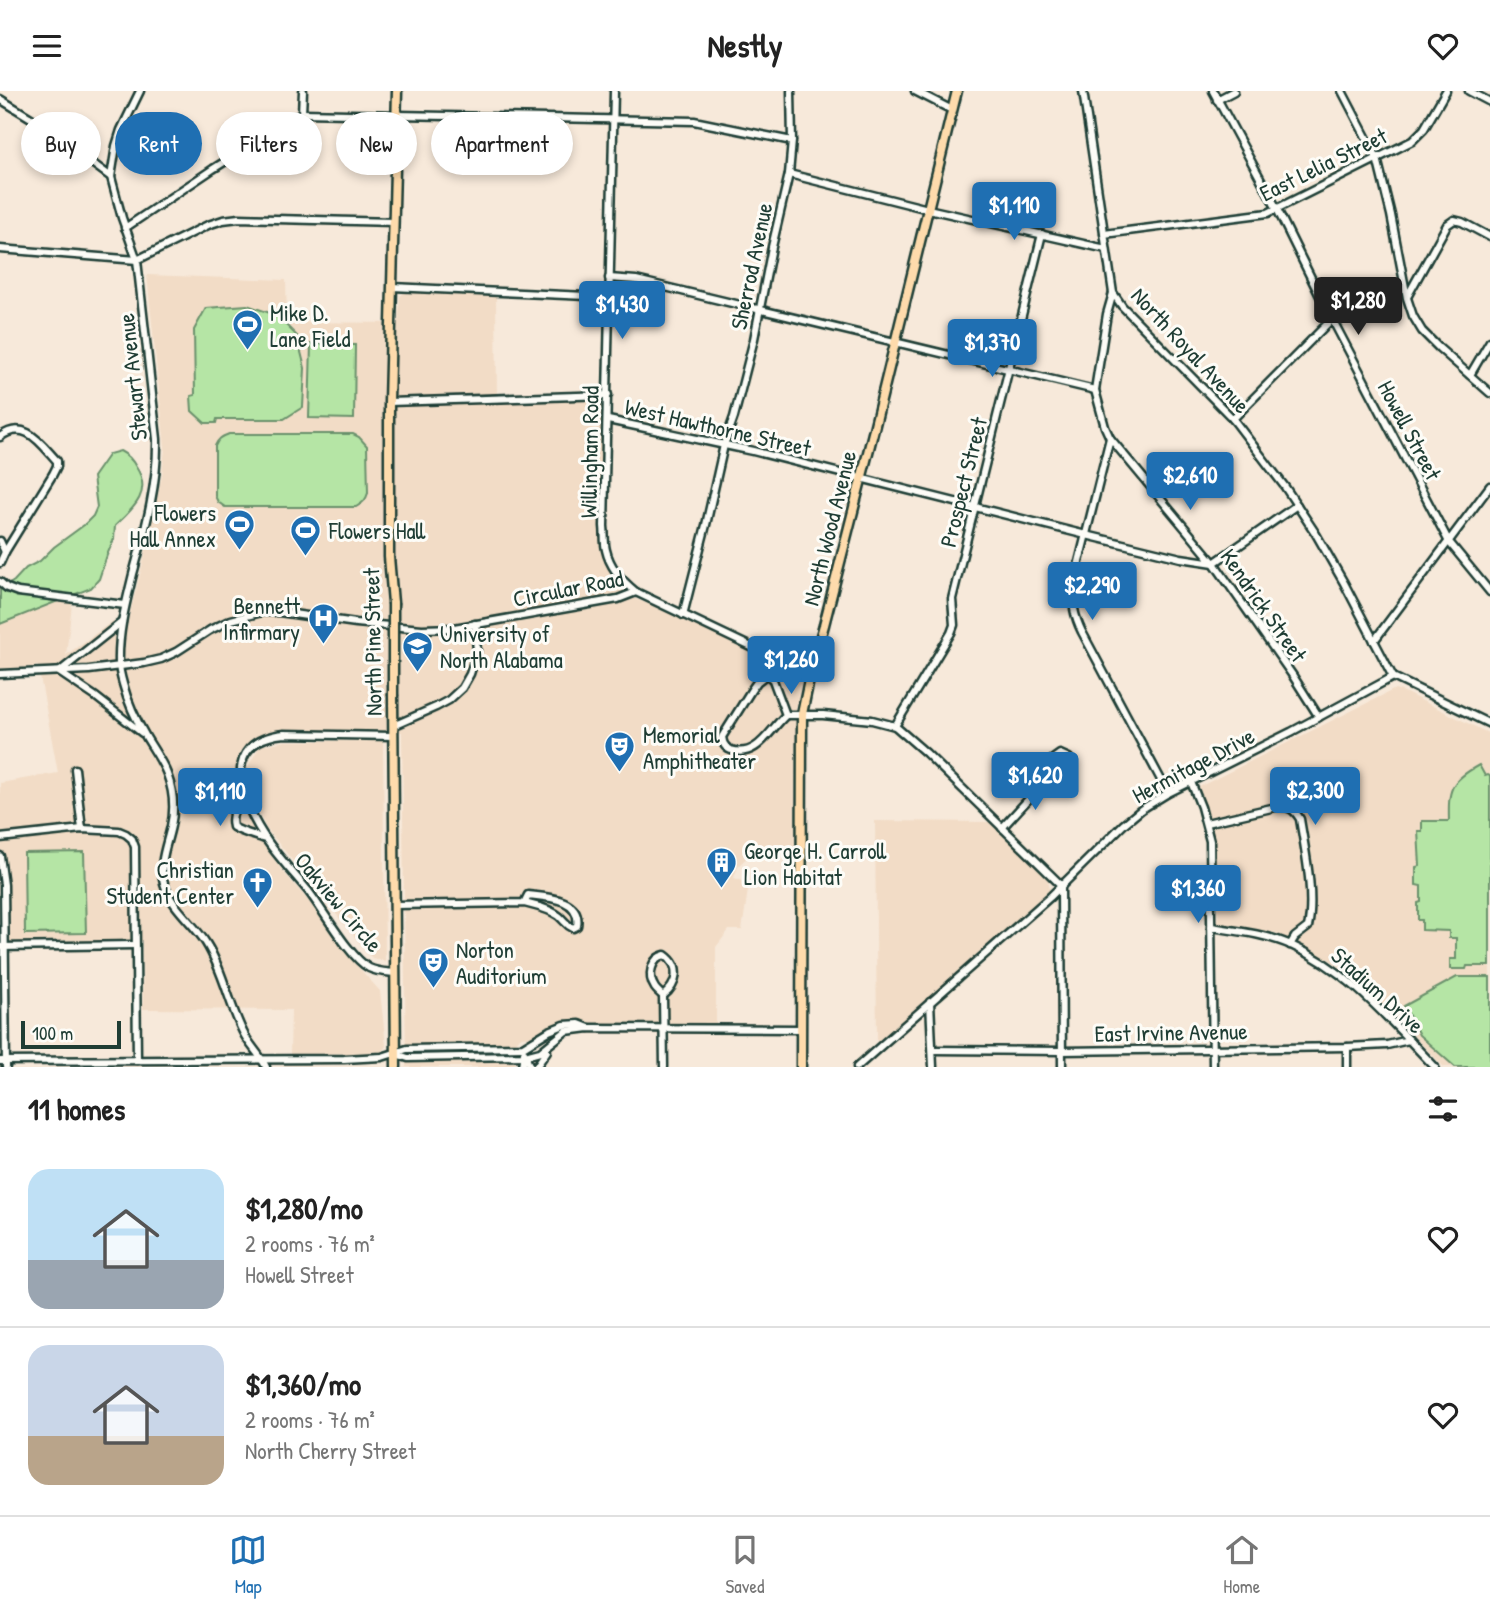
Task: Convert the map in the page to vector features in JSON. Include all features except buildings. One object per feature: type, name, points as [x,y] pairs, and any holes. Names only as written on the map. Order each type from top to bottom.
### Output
[{"type":"main road","name":"North Pine Street","points":[[396,112],[397,91]]},
{"type":"main road","name":"North Wood Avenue","points":[[801,1067],[802,714],[957,91]]},
{"type":"main road","name":"North Pine Street","points":[[395,175],[389,402],[389,557],[393,603],[396,1067]]},
{"type":"street","name":"Stewart Avenue","points":[[118,666],[125,604],[155,487],[158,463],[138,260],[125,228],[111,177],[121,130],[140,91]]},
{"type":"street","points":[[302,112],[303,91]]},
{"type":"street","name":"Willingham Road","points":[[614,91],[604,526],[606,550],[615,572],[636,592]]},
{"type":"street","name":"Sherrod Avenue","points":[[683,615],[724,445],[754,339],[758,309],[789,174],[792,141],[791,91]]},
{"type":"street","points":[[915,91],[952,110]]},
{"type":"street","name":"North Royal Avenue","points":[[1083,91],[1113,293],[1122,306],[1234,419],[1286,487],[1344,583],[1393,677]]},
{"type":"street","name":"Howell Street","points":[[1213,91],[1450,541],[1490,592]]},
{"type":"street","points":[[1217,100],[1234,91]]},
{"type":"street","points":[[1342,91],[1377,158],[1413,316],[1422,331],[1490,393]]},
{"type":"street","name":"East Lelia Street","points":[[1104,234],[1268,213],[1412,141],[1424,129],[1446,91]]},
{"type":"street","points":[[1469,91],[1490,102]]},
{"type":"street","points":[[0,99],[31,118],[111,177]]},
{"type":"street","points":[[417,114],[694,121],[792,141]]},
{"type":"street","points":[[125,228],[216,168]]},
{"type":"street","points":[[789,174],[928,209],[1107,249]]},
{"type":"street","points":[[0,249],[138,260],[223,220],[239,218],[394,222]]},
{"type":"street","points":[[1407,297],[1447,225],[1454,220],[1462,222],[1490,237]]},
{"type":"street","name":"Prospect Street","points":[[895,726],[954,625],[952,599],[1042,234]]},
{"type":"street","points":[[609,278],[636,280],[1095,390]]},
{"type":"street","points":[[392,286],[608,297]]},
{"type":"street","name":"Kendrick Street","points":[[1113,293],[1095,390],[1110,438],[1214,563],[1320,717]]},
{"type":"street","points":[[1234,419],[1333,318]]},
{"type":"street","points":[[1470,375],[1490,341]]},
{"type":"street","name":"West Hawthorne Street","points":[[389,402],[608,395]]},
{"type":"street","name":"West Hawthorne Street","points":[[608,420],[724,445],[1181,558],[1214,563]]},
{"type":"street","points":[[0,437],[11,431],[29,433],[57,461],[53,474],[0,563]]},
{"type":"street","points":[[1110,438],[1073,586],[1072,602],[1075,618],[1168,793]]},
{"type":"street","points":[[1374,641],[1490,486]]},
{"type":"street","points":[[1214,563],[1297,505]]},
{"type":"street","points":[[0,541],[5,552]]},
{"type":"street","points":[[0,582],[18,592],[125,604]]},
{"type":"street","name":"Circular Road","points":[[0,674],[89,670],[160,659],[231,620],[262,612],[422,629],[454,628],[616,599],[636,592],[810,675]]},
{"type":"street","points":[[122,622],[59,672],[146,736]]},
{"type":"street","points":[[393,731],[449,700],[462,688],[477,652],[475,624]]},
{"type":"street","points":[[118,666],[127,698],[165,769],[172,792],[172,824],[162,863],[167,894],[207,945],[243,1032],[264,1063]]},
{"type":"street","points":[[0,681],[9,673]]},
{"type":"street","points":[[786,715],[773,681],[766,675],[757,681],[722,741],[733,751],[747,751],[761,743],[786,715],[872,720],[895,726],[1061,885],[1062,1067]]},
{"type":"street","points":[[1393,677],[1490,724]]},
{"type":"street","name":"Hermitage Drive","points":[[857,1067],[1050,897],[1142,809],[1393,677]]},
{"type":"street","name":"Oakview Circle","points":[[393,731],[269,736],[254,743],[244,756],[240,771],[247,801],[266,839],[279,857],[367,967],[395,973]]},
{"type":"street","points":[[75,769],[82,829]]},
{"type":"street","points":[[1002,828],[1048,778]]},
{"type":"street","points":[[1191,782],[1210,841],[1213,1067]]},
{"type":"street","points":[[247,801],[234,810],[233,827],[243,833],[266,839]]},
{"type":"street","points":[[1206,823],[1276,807],[1286,806],[1294,810],[1300,819],[1310,920],[1308,927],[1295,937],[1290,945]]},
{"type":"street","points":[[0,838],[82,829],[119,831],[132,839],[135,847],[137,1060]]},
{"type":"street","points":[[0,856],[4,885],[4,1063],[137,1060],[146,1064],[264,1063],[382,1057],[407,1048],[523,1047],[564,1025],[579,1024],[589,1028]]},
{"type":"street","points":[[395,905],[524,903],[558,915],[568,927],[577,926],[575,912],[558,898],[528,895],[524,903]]},
{"type":"street","name":"Stadium Drive","points":[[1211,927],[1259,935],[1290,945],[1324,962],[1378,1008],[1435,1067]]},
{"type":"street","points":[[3,947],[135,945]]},
{"type":"street","points":[[663,996],[671,990],[675,982],[675,968],[672,960],[665,955],[658,957],[651,969],[653,986],[663,996],[664,1067]]},
{"type":"street","points":[[930,1002],[933,1067]]},
{"type":"street","points":[[396,1053],[408,1058],[524,1056],[540,1052],[566,1031],[589,1028],[801,1029]]},
{"type":"street","name":"East Irvine Avenue","points":[[933,1050],[1347,1047],[1387,1045],[1409,1040]]},
{"type":"street","points":[[536,1067],[550,1046]]},
{"type":"street","points":[[522,1067],[523,1047]]},
{"type":"street","points":[[1347,1047],[1347,1067]]},
{"type":"street","points":[[524,1056],[530,1067]]},
{"type":"shaded area","name":"University of North Alabama","points":[[147,275],[286,280],[287,318],[293,322],[398,323],[400,296],[405,292],[496,297],[497,402],[605,398],[601,542],[602,554],[612,575],[635,599],[799,674],[803,682],[796,708],[795,855],[753,852],[738,866],[734,878],[749,883],[742,930],[729,930],[716,947],[716,1023],[565,1023],[533,1036],[520,1037],[515,1043],[515,1067],[406,1067],[402,732],[268,732],[254,738],[242,749],[235,776],[240,798],[254,831],[347,955],[380,991],[386,1046],[382,1052],[290,1055],[291,1010],[143,1009],[142,941],[10,942],[8,893],[0,892],[0,783],[58,773],[38,666],[0,671],[0,610],[43,600],[72,604],[66,655],[113,621],[127,624],[162,475],[165,448]]},
{"type":"shaded area","points":[[1395,689],[1490,734],[1490,1067],[1444,1067],[1342,966],[1276,933],[1218,924],[1214,836],[1199,787]]},
{"type":"shaded area","points":[[285,741],[383,741],[385,961],[372,958],[266,828],[249,793],[245,771],[260,746]]},
{"type":"shaded area","points":[[875,821],[990,822],[1048,878],[1050,892],[877,1042]]},
{"type":"green space","name":"Mike D. Lane Field","points":[[247,305],[276,315],[297,336],[305,368],[303,407],[284,419],[217,419],[216,423],[205,423],[192,411],[191,396],[195,395],[194,330],[206,308]]},
{"type":"green space","points":[[311,344],[355,345],[354,419],[309,418]]},
{"type":"green space","points":[[229,434],[353,434],[367,446],[366,498],[356,507],[225,507],[215,496],[215,446]]},
{"type":"green space","points":[[120,451],[129,457],[141,476],[142,492],[134,506],[115,526],[114,539],[99,579],[91,588],[0,624],[0,590],[14,581],[26,568],[40,561],[93,516],[97,507],[93,477],[109,454]]},
{"type":"green space","points":[[1479,765],[1485,776],[1490,776],[1490,966],[1450,969],[1450,959],[1456,959],[1456,938],[1449,938],[1449,931],[1422,930],[1422,920],[1418,920],[1421,886],[1416,885],[1416,867],[1420,866],[1418,831],[1422,831],[1422,821],[1449,821],[1450,793],[1456,781]]},
{"type":"green space","points":[[84,852],[86,933],[25,934],[24,853]]},
{"type":"green space","points":[[1457,977],[1490,977],[1490,1067],[1455,1067],[1419,1035],[1404,1006]]},
{"type":"place","name":"Mike D. Lane Field","points":[[247,352]]},
{"type":"place","name":"Flowers Hall Annex","points":[[239,552]]},
{"type":"place","name":"Flowers Hall","points":[[306,557]]},
{"type":"place","name":"Bennett Infirmary","points":[[323,645]]},
{"type":"place","name":"University of North Alabama","points":[[417,673]]},
{"type":"place","name":"Memorial Amphitheater","points":[[620,774]]},
{"type":"place","name":"George H. Carroll Lion Habitat","points":[[721,890]]},
{"type":"place","name":"Christian Student Center","points":[[257,909]]},
{"type":"place","name":"Norton Auditorium","points":[[433,989]]}]
